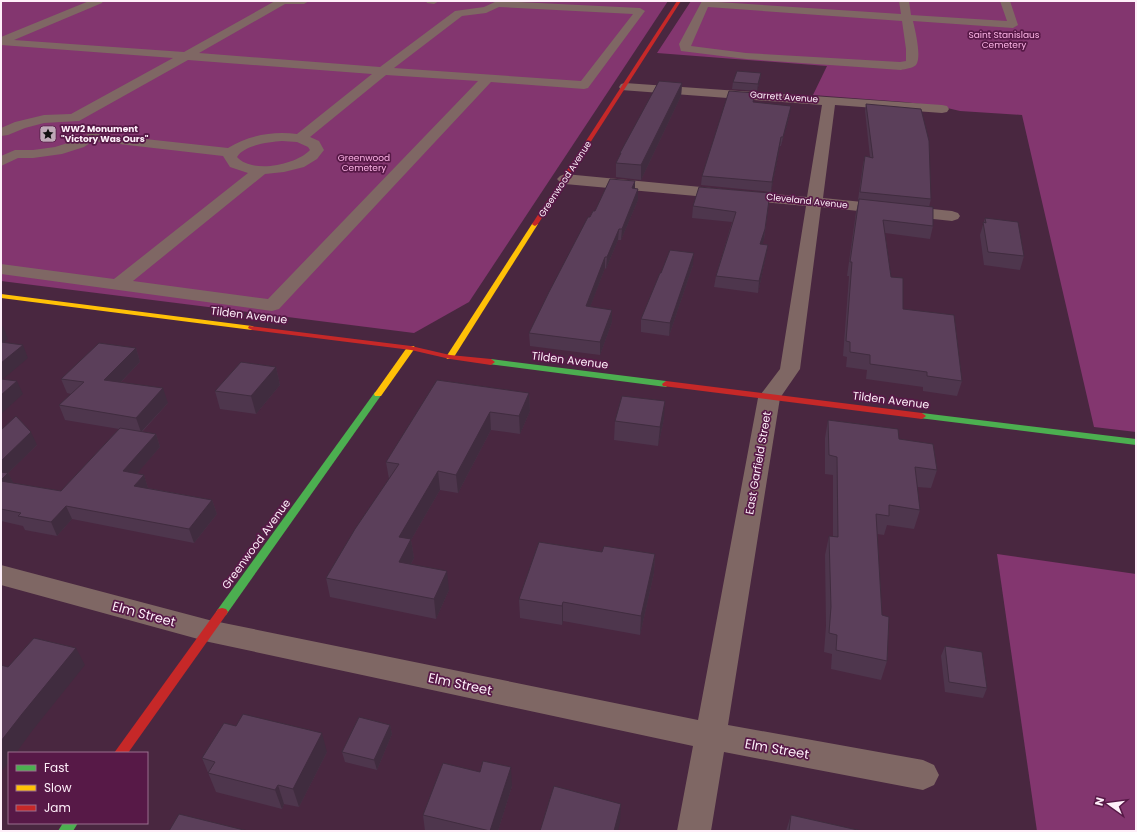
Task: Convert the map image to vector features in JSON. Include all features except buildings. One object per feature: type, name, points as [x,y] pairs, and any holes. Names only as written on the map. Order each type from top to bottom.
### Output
[{"type":"street","points":[[1,42],[98,1]]},
{"type":"street","points":[[74,118],[281,1],[304,1]]},
{"type":"street","points":[[1,42],[584,85],[648,1]]},
{"type":"street","name":"Greenwood Avenue","points":[[450,357],[679,1]]},
{"type":"street","points":[[904,1],[906,18],[913,56],[910,63],[901,66],[746,56],[685,49],[685,44],[706,3],[906,18],[1013,25],[1005,1]]},
{"type":"street","points":[[300,138],[383,71],[459,13],[486,10],[496,2],[640,11]]},
{"type":"street","points":[[1,269],[272,305],[487,79]]},
{"type":"street","name":"Garrett Avenue","points":[[625,87],[942,109]]},
{"type":"street","name":"East Garfield Street","points":[[694,831],[769,398],[790,369],[829,100]]},
{"type":"street","points":[[1,162],[8,153],[33,154],[57,151],[79,144],[96,131],[95,125],[88,121],[74,118],[44,119],[20,125],[2,132]]},
{"type":"street","points":[[285,136],[300,138],[314,144],[317,150],[312,158],[301,164],[282,169],[245,169],[233,163],[230,157],[232,153],[242,145],[261,139],[285,136]]},
{"type":"street","points":[[90,137],[232,153]]},
{"type":"street","points":[[117,285],[261,170]]},
{"type":"street","name":"Cleveland Avenue","points":[[565,179],[952,216]]},
{"type":"street","name":"Tilden Avenue","points":[[1,296],[411,348],[450,357],[769,398],[1136,442]]},
{"type":"street","name":"Greenwood Avenue","points":[[122,752],[411,348]]},
{"type":"street","name":"Elm Street","points":[[1,575],[209,631],[710,736],[923,775]]},
{"type":"green space","name":"Greenwood Cemetery","points":[[1,1],[668,1],[469,302],[414,333],[1,281]]},
{"type":"green space","name":"Saint Stanislaus Cemetery","points":[[691,1],[1135,1],[1136,432],[1094,427],[1022,115],[960,111],[943,107],[905,102],[813,95],[827,66],[657,53]]},
{"type":"green space","points":[[997,554],[1136,574],[1136,831],[1037,831]]},
{"type":"traffic: fast","points":[[491,362],[666,384]]},
{"type":"traffic: fast","points":[[222,612],[378,394]]},
{"type":"traffic: fast","points":[[922,416],[1136,442]]},
{"type":"traffic: fast","points":[[65,831],[70,824]]},
{"type":"traffic: slow","points":[[450,357],[535,224]]},
{"type":"traffic: slow","points":[[1,296],[252,328]]},
{"type":"traffic: slow","points":[[378,394],[411,348]]},
{"type":"traffic: jam","points":[[535,224],[679,1]]},
{"type":"traffic: jam","points":[[252,328],[411,348],[450,357],[491,362]]},
{"type":"traffic: jam","points":[[666,384],[922,416]]},
{"type":"traffic: jam","points":[[122,752],[222,612]]},
{"type":"place","name":"WW2 Monument \"Victory Was Ours\"","points":[[48,134]]}]
